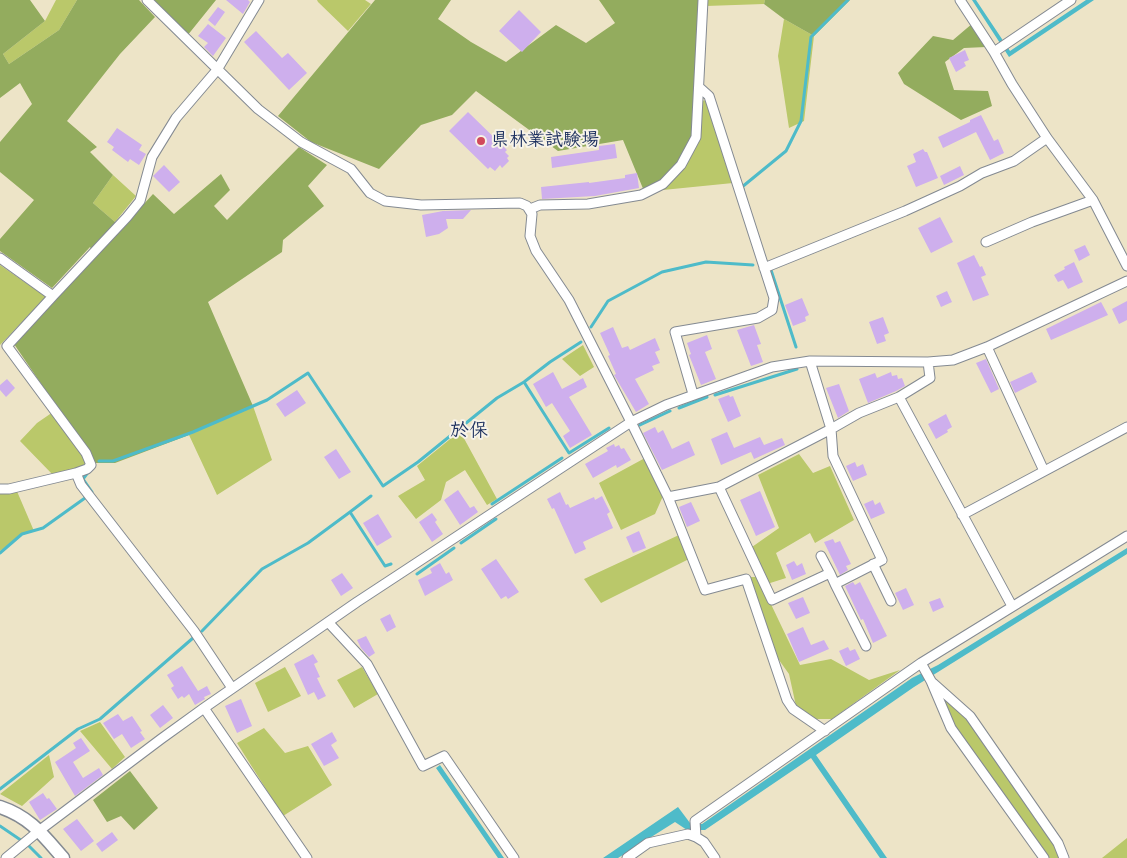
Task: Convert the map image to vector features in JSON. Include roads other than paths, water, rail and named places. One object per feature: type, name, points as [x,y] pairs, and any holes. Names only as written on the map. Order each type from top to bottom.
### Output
[{"type":"main road","points":[[0,807],[12,811],[63,858]]},
{"type":"street","points":[[147,0],[258,109],[301,142],[351,169],[370,193],[385,200],[421,205],[520,204],[530,209],[532,214],[530,236],[536,251],[568,300],[631,422],[668,497],[705,590],[746,579],[787,700],[793,709],[826,731]]},
{"type":"street","points":[[0,489],[9,489],[76,473],[87,469],[91,465],[86,453],[7,346],[140,201],[152,157],[176,118],[217,70],[259,0]]},
{"type":"street","points":[[530,209],[540,205],[588,204],[641,195],[664,184],[681,165],[696,137],[703,0]]},
{"type":"street","points":[[960,0],[1047,138],[1093,200],[1127,266]]},
{"type":"street","points":[[994,52],[1071,0]]},
{"type":"street","points":[[693,394],[675,332],[758,318],[772,310],[774,298],[709,96],[699,87]]},
{"type":"street","points":[[764,268],[905,211],[960,186],[982,173],[1014,161],[1047,138]]},
{"type":"street","points":[[986,242],[1032,222],[1093,200]]},
{"type":"street","points":[[0,258],[53,296]]},
{"type":"street","points":[[6,858],[36,833],[232,688],[328,622],[631,422],[693,394],[772,367],[810,360],[928,362],[953,360],[987,347],[1127,281]]},
{"type":"street","points":[[987,347],[1044,471]]},
{"type":"street","points":[[810,360],[831,429],[833,456],[882,560],[836,584]]},
{"type":"street","points":[[668,497],[719,487],[859,414],[898,397],[930,378],[928,362]]},
{"type":"street","points":[[898,397],[1012,606]]},
{"type":"street","points":[[962,515],[1127,427]]},
{"type":"street","points":[[76,473],[81,485],[194,631],[232,688]]},
{"type":"street","points":[[719,487],[772,600],[830,573]]},
{"type":"street","points":[[696,837],[696,821],[921,663],[1127,536]]},
{"type":"street","points":[[822,556],[866,646]]},
{"type":"street","points":[[873,564],[891,601]]},
{"type":"street","points":[[328,622],[368,664],[423,766],[444,756],[514,858]]},
{"type":"street","points":[[921,663],[931,681],[951,728],[1044,858]]},
{"type":"street","points":[[931,681],[970,716],[1058,843],[1064,858]]},
{"type":"street","points":[[204,708],[307,858]]},
{"type":"street","points":[[626,858],[648,843],[688,834],[704,842],[715,858]]},
{"type":"water","points":[[972,0],[976,0],[1010,51],[1086,0],[1094,0],[1009,57]]},
{"type":"water","points":[[1127,548],[1127,554],[914,687],[816,755],[887,858],[880,858],[811,758],[705,830],[687,830],[675,822],[618,858],[603,858],[678,807],[690,823],[702,824],[912,678],[938,665]]},
{"type":"water","points":[[440,765],[504,858],[498,858],[436,768]]},
{"type":"waterway","points":[[743,189],[742,187],[786,151],[801,121],[811,37],[848,0]]},
{"type":"waterway","points":[[591,327],[608,301],[662,272],[706,262],[753,265]]},
{"type":"waterway","points":[[771,270],[796,347]]},
{"type":"waterway","points":[[99,461],[113,461],[193,432],[267,400],[308,373],[383,486],[418,462],[497,398],[524,382],[581,342]]},
{"type":"waterway","points":[[715,395],[797,369]]},
{"type":"waterway","points":[[524,382],[569,453],[609,428]]},
{"type":"waterway","points":[[679,408],[707,397]]},
{"type":"waterway","points":[[640,425],[670,411]]},
{"type":"waterway","points":[[492,504],[562,458]]},
{"type":"waterway","points":[[89,471],[83,479],[92,492]]},
{"type":"waterway","points":[[350,512],[371,496]]},
{"type":"waterway","points":[[0,553],[22,534],[43,528],[85,498]]},
{"type":"waterway","points":[[202,631],[262,569],[308,543],[350,512],[385,566],[391,564]]},
{"type":"waterway","points":[[461,543],[496,519]]},
{"type":"waterway","points":[[417,574],[454,548]]},
{"type":"waterway","points":[[0,789],[78,729],[100,719],[193,638]]},
{"type":"waterway","points":[[0,826],[28,845],[41,858]]},
{"type":"place","name":"県林業試験場","points":[[481,141]]},
{"type":"district","name":"於保","points":[[469,432]]}]
